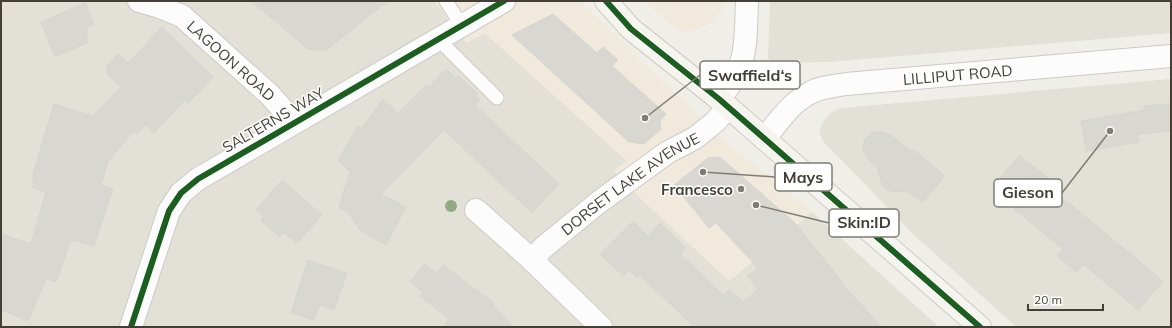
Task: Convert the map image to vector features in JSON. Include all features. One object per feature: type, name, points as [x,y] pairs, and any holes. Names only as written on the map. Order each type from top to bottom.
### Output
[{"type":"main road","points":[[606,1],[631,29],[724,103],[980,327]]},
{"type":"street","name":"LAGOON ROAD","points":[[139,1],[182,16],[270,94],[293,124]]},
{"type":"street","name":"SALTERNS WAY","points":[[131,327],[169,211],[181,193],[198,179],[504,1]]},
{"type":"street","name":"DORSET LAKE AVENUE","points":[[532,260],[544,247],[599,202],[668,152],[695,138],[715,122],[742,64],[747,1]]},
{"type":"street","name":"LILLIPUT ROAD","points":[[764,139],[792,106],[810,93],[826,88],[846,84],[1171,56]]},
{"type":"street","points":[[476,210],[532,260],[601,327]]},
{"type":"lane","points":[[446,1],[462,26]]},
{"type":"lane","points":[[438,39],[497,98]]},
{"type":"shaded area","points":[[1,1],[435,1],[466,42],[485,33],[627,161],[614,171],[729,281],[812,212],[939,327],[1,327]]},
{"type":"shaded area","points":[[435,1],[580,1],[719,136],[812,212],[729,281],[640,198],[614,170],[627,161],[485,33],[466,43]]},
{"type":"shaded area","points":[[644,1],[724,1],[721,10],[711,24],[690,32],[679,31]]},
{"type":"shaded area","points":[[770,1],[1171,1],[1171,33],[830,62],[773,63],[768,58]]},
{"type":"shaded area","points":[[1171,79],[1171,327],[1016,327],[912,233],[823,141],[819,133],[823,122],[830,113],[841,108]]},
{"type":"building","points":[[251,1],[388,1],[325,51],[308,49]]},
{"type":"building","points":[[85,3],[94,24],[87,27],[87,43],[55,57],[41,22]]},
{"type":"building","points":[[553,14],[597,53],[603,47],[618,60],[612,66],[666,114],[660,121],[661,129],[644,144],[629,142],[512,35]]},
{"type":"building","points":[[162,27],[213,77],[188,103],[185,100],[154,133],[146,125],[137,134],[134,131],[108,161],[101,185],[113,189],[94,246],[71,240],[56,282],[46,279],[28,321],[1,310],[1,234],[31,244],[46,192],[33,188],[33,174],[54,104],[93,116],[121,87],[107,74],[107,66],[118,54],[128,63]]},
{"type":"building","points":[[446,69],[456,78],[458,75],[478,94],[476,96],[480,100],[475,105],[559,184],[532,213],[444,130],[381,194],[406,207],[386,245],[361,231],[349,214],[339,207],[350,172],[338,160],[358,126],[361,129],[383,99],[398,113],[427,84],[429,87]]},
{"type":"building","points":[[1171,104],[1171,131],[1138,134],[1139,142],[1086,151],[1081,121],[1144,110],[1144,106]]},
{"type":"building","points":[[880,131],[889,134],[911,151],[913,149],[945,176],[922,203],[909,192],[889,191],[882,185],[877,167],[867,158],[863,150],[864,140],[871,133]]},
{"type":"building","points":[[1019,155],[1051,180],[1051,188],[1163,281],[1138,310],[1083,264],[1077,272],[1057,256],[1063,249],[1014,209],[1018,205],[994,186]]},
{"type":"building","points":[[720,157],[795,223],[843,283],[842,284],[882,327],[694,327],[640,275],[637,278],[629,270],[623,276],[600,254],[633,221],[648,236],[660,223],[686,248],[680,254],[723,295],[729,290],[743,302],[758,289],[747,276],[758,268],[716,223],[709,228],[674,185],[708,158]]},
{"type":"building","points":[[282,180],[322,215],[297,243],[284,232],[280,237],[261,221],[264,217],[256,210]]},
{"type":"building","points":[[308,260],[347,273],[334,310],[319,305],[314,320],[291,313]]},
{"type":"building","points":[[424,264],[436,273],[443,265],[495,304],[493,306],[514,327],[443,327],[449,319],[420,296],[423,292],[410,282]]},
{"type":"cycle path","points":[[131,327],[169,211],[181,193],[198,179],[504,1]]},
{"type":"cycle path","points":[[606,1],[631,29],[719,99],[980,327]]},
{"type":"place","name":"Swaffield‘s","points":[[645,118]]},
{"type":"place","name":"Gieson","points":[[1110,131]]},
{"type":"place","name":"Mays","points":[[703,172]]},
{"type":"place","name":"Francesco","points":[[741,189]]},
{"type":"place","name":"Skin:ID","points":[[756,205]]}]
